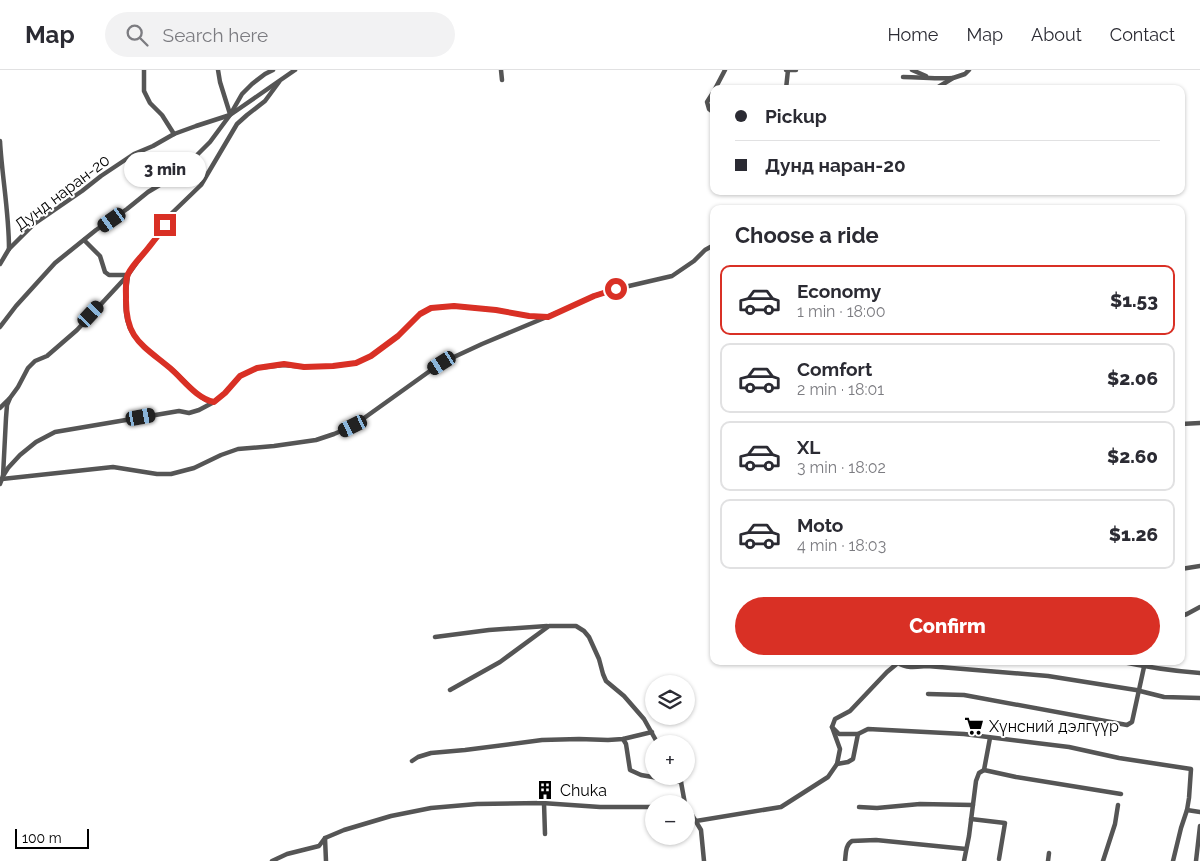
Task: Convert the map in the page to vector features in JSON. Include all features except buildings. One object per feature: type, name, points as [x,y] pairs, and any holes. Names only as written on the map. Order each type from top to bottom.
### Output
[{"type":"street","points":[[144,70],[144,91],[150,103],[162,115],[174,134]]},
{"type":"street","points":[[218,70],[230,115]]},
{"type":"street","points":[[0,327],[55,262],[148,192],[178,174],[210,142],[230,115],[242,94],[252,84],[273,70]]},
{"type":"street","points":[[230,115],[295,70]]},
{"type":"street","points":[[501,70],[502,80]]},
{"type":"street","points":[[717,85],[725,70]]},
{"type":"street","points":[[786,85],[787,70],[796,70]]},
{"type":"street","points":[[912,70],[929,78]]},
{"type":"street","points":[[942,85],[965,74],[969,70]]},
{"type":"street","points":[[903,76],[938,79],[953,78]]},
{"type":"street","points":[[0,408],[18,387],[28,368],[35,361],[47,356],[77,330],[128,275],[158,236],[172,213],[201,185],[237,124],[265,101],[279,82]]},
{"type":"street","points":[[710,97],[707,102],[710,109]]},
{"type":"street","name":"Дунд наран-20","points":[[0,264],[9,249],[34,224],[134,154],[174,134],[230,115]]},
{"type":"street","points":[[0,141],[7,204],[9,249]]},
{"type":"street","points":[[84,240],[100,256],[105,272],[109,276],[128,275]]},
{"type":"street","points":[[2,480],[113,467],[157,474],[171,474],[194,468],[238,449],[316,440],[353,426],[442,363],[594,296],[672,276],[694,261],[710,247]]},
{"type":"street","points":[[128,275],[126,314],[132,333],[193,390],[206,400],[214,402]]},
{"type":"street","points":[[2,480],[8,468],[20,456],[36,442],[54,432],[179,411],[189,413],[199,410],[214,402],[225,393],[240,376],[257,368],[284,364],[304,367],[356,363],[371,356],[398,336],[420,314],[431,308],[454,306],[548,317]]},
{"type":"street","points":[[2,480],[6,418],[10,398]]},
{"type":"street","points":[[1185,424],[1200,424]]},
{"type":"street","points":[[1185,568],[1200,566]]},
{"type":"street","points":[[1185,615],[1200,607]]},
{"type":"street","points":[[450,690],[500,662],[548,626],[565,623]]},
{"type":"street","points":[[435,637],[489,630],[576,626],[584,631],[593,645],[606,681],[624,696],[644,719],[654,735]]},
{"type":"street","points":[[704,861],[700,830],[696,821],[781,807],[828,777],[837,764],[840,749],[832,727],[835,719],[850,711],[895,665]]},
{"type":"street","points":[[902,665],[1048,676],[1140,691],[1164,697],[1200,698]]},
{"type":"street","points":[[1135,665],[1177,672],[1200,673]]},
{"type":"street","points":[[928,694],[964,695],[1127,725],[1132,722],[1144,667]]},
{"type":"street","points":[[832,727],[839,734],[858,734],[868,729],[964,734],[1068,747],[1120,758],[1191,769],[1187,810],[1173,861]]},
{"type":"street","points":[[412,761],[431,753],[542,740],[623,739],[652,732]]},
{"type":"street","points":[[837,764],[848,762],[853,758],[858,734]]},
{"type":"street","points":[[984,770],[990,738]]},
{"type":"street","points":[[623,739],[626,744],[630,770],[645,776]]},
{"type":"street","points":[[964,861],[976,781],[979,773],[984,770],[1121,794]]},
{"type":"street","points":[[544,803],[545,834]]},
{"type":"street","points":[[272,861],[287,854],[319,846],[325,838],[344,830],[391,816],[431,808],[476,804],[544,803],[645,807]]},
{"type":"street","points":[[859,807],[877,808],[920,804],[973,805]]},
{"type":"street","points":[[1103,861],[1115,824],[1118,805]]},
{"type":"street","points":[[1187,810],[1200,812]]},
{"type":"street","points":[[971,819],[1005,823],[999,859]]},
{"type":"street","points":[[1196,861],[1200,826]]},
{"type":"street","points":[[325,838],[326,861]]},
{"type":"street","points":[[845,861],[848,843],[852,841],[876,840],[966,849]]},
{"type":"street","points":[[1048,861],[1049,853]]},
{"type":"place","name":"Хүнсний дэлгүүр","points":[[974,726]]},
{"type":"place","name":"Chuka","points":[[545,790]]},
{"type":"route","points":[[165,225],[128,275],[126,314],[128,324],[132,333],[144,346],[193,390],[206,400],[214,402],[240,376],[257,368],[284,364],[304,367],[356,363],[371,356],[398,336],[420,314],[431,308],[454,306],[548,317],[594,296],[616,289]]}]
